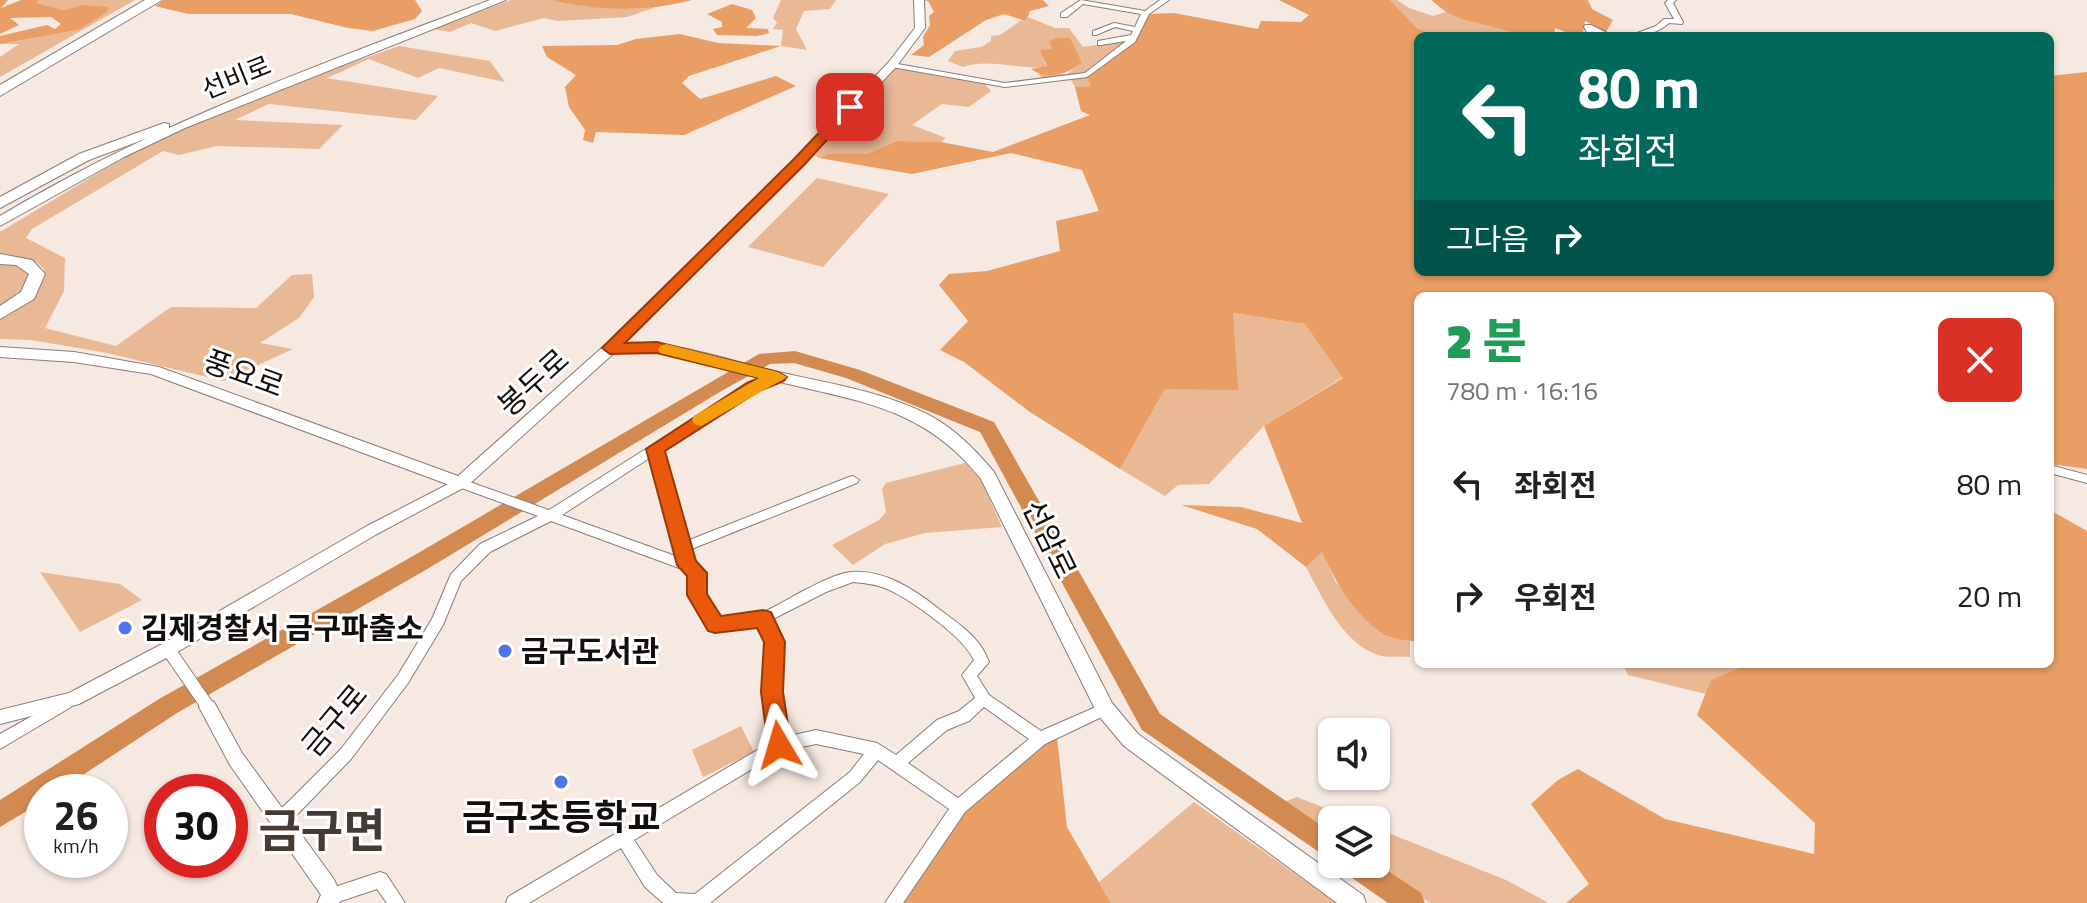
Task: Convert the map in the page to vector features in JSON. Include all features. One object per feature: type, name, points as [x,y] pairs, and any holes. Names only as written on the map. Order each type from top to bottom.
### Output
[{"type":"highway","points":[[0,84],[144,0]]},
{"type":"highway","points":[[0,91],[155,0]]},
{"type":"highway","points":[[0,203],[84,157],[164,127]]},
{"type":"highway","points":[[0,259],[23,262],[35,269],[37,274],[28,295],[0,314]]},
{"type":"main road","name":"선비로","points":[[0,213],[83,166],[164,127],[489,0]]},
{"type":"main road","name":"선비로","points":[[0,222],[88,170],[174,128],[500,0]]},
{"type":"main road","name":"봉두로","points":[[460,483],[610,348],[799,162],[892,65],[920,28],[919,0]]},
{"type":"main road","name":"선암로","points":[[610,348],[657,348],[824,385],[894,404],[943,429],[976,458],[1105,709],[1131,740],[1355,903]]},
{"type":"main road","name":"풍요로","points":[[0,352],[74,357],[154,370],[460,483]]},
{"type":"street","points":[[892,65],[1005,85],[1087,75],[1136,34],[1146,13],[1165,0]]},
{"type":"street","points":[[1646,32],[1659,28],[1667,21],[1679,22],[1669,3],[1672,0]]},
{"type":"street","points":[[1064,15],[1084,1],[1146,13]]},
{"type":"street","points":[[1096,33],[1114,25],[1136,34]]},
{"type":"street","points":[[1101,43],[1136,34]]},
{"type":"street","name":"금구로","points":[[281,820],[346,754],[403,679],[438,621],[456,578],[485,548],[547,515],[774,376]]},
{"type":"street","points":[[655,449],[687,565]]},
{"type":"street","points":[[2054,470],[2087,479]]},
{"type":"street","points":[[682,548],[853,480]]},
{"type":"street","points":[[0,742],[460,483],[687,565],[697,573],[697,595],[715,625],[763,618],[800,598],[852,577],[895,586],[978,648],[982,662],[969,675],[984,699],[1040,739]]},
{"type":"street","points":[[763,618],[775,642],[772,692],[779,745]]},
{"type":"street","points":[[168,649],[208,707],[236,759],[281,820],[330,900],[380,880],[397,903]]},
{"type":"street","points":[[0,717],[73,699]]},
{"type":"street","points":[[896,764],[942,725],[964,716],[984,699]]},
{"type":"street","points":[[893,903],[959,807],[1040,739],[1105,709]]},
{"type":"street","points":[[514,903],[779,745],[816,737],[877,750],[959,807]]},
{"type":"street","points":[[624,839],[651,881],[673,901],[698,902],[855,777],[877,750]]},
{"type":"shaded area","points":[[0,0],[8,0],[1,8],[21,0],[39,0],[36,3],[64,10],[82,5],[108,7],[108,11],[78,30],[0,44],[0,36],[47,25],[55,29],[61,24],[51,17],[10,18],[19,25],[0,34]]},
{"type":"shaded area","points":[[39,0],[135,0],[0,77],[0,57],[19,44],[0,44],[78,30],[90,20],[82,5],[64,10],[35,3]]},
{"type":"shaded area","points":[[164,0],[415,0],[422,11],[415,19],[373,31],[291,14],[188,14],[155,6]]},
{"type":"shaded area","points":[[511,0],[552,0],[588,7],[659,6],[627,17],[558,21],[544,18],[495,31],[471,23],[450,32],[434,29]]},
{"type":"shaded area","points":[[552,0],[692,0],[658,7],[622,9]]},
{"type":"shaded area","points":[[781,0],[836,0],[830,9],[804,11],[796,29],[807,50],[781,46],[783,30],[773,29],[777,23],[773,18]]},
{"type":"shaded area","points":[[923,0],[1043,0],[1049,6],[1030,11],[1026,21],[1004,14],[986,20],[929,57],[911,55],[924,45],[923,37],[930,25],[929,16],[934,12],[928,1]]},
{"type":"shaded area","points":[[1279,0],[1390,0],[1417,28],[1425,32],[1414,32],[1414,276],[2054,276],[2054,76],[2087,72],[2087,469],[2054,465],[2054,292],[1414,292],[1414,641],[1398,639],[1387,636],[1357,610],[1322,552],[1306,567],[1257,529],[1181,505],[1241,507],[1302,523],[1264,426],[1343,378],[1305,324],[1233,313],[1238,390],[1165,389],[1120,469],[1030,412],[964,362],[940,350],[968,321],[939,285],[949,274],[987,271],[1060,251],[1056,221],[1099,211],[1082,170],[1011,153],[912,174],[819,158],[827,154],[867,154],[897,141],[941,142],[993,152],[1090,115],[1081,111],[1075,87],[1091,86],[1087,77],[1123,50],[1148,14],[1174,13],[1258,29],[1261,21],[1301,22],[1309,15]]},
{"type":"shaded area","points":[[1390,0],[1397,0],[1409,8],[1433,16],[1446,12],[1520,32],[1425,32],[1417,28]]},
{"type":"shaded area","points":[[1431,0],[1588,0],[1592,9],[1613,20],[1606,32],[1585,21],[1583,32],[1565,32],[1555,28],[1554,32],[1510,32],[1446,12]]},
{"type":"shaded area","points":[[732,4],[752,10],[756,18],[746,28],[768,29],[769,33],[757,36],[717,35],[713,29],[722,27],[722,22],[707,14]]},
{"type":"shaded area","points":[[1028,17],[1055,28],[1069,28],[1083,47],[1129,40],[1112,61],[1088,77],[1091,86],[1075,87],[1071,80],[1046,81],[1038,74],[1067,74],[1082,63],[1054,49],[1044,61],[1047,67],[984,64],[963,67],[948,61],[955,51],[981,47],[991,41],[991,36],[1000,35]]},
{"type":"shaded area","points":[[680,34],[718,43],[781,46],[689,76],[682,83],[700,99],[776,76],[796,86],[684,135],[596,132],[593,143],[583,140],[585,130],[569,107],[565,87],[576,75],[547,57],[542,46],[617,45],[636,39]]},
{"type":"shaded area","points":[[1055,38],[1070,38],[1082,63],[1057,75],[1037,73],[1031,69],[1047,66],[1040,50],[1053,49],[1049,42]]},
{"type":"shaded area","points":[[399,46],[490,61],[505,82],[439,68],[418,78],[369,59],[327,78],[438,96],[416,120],[269,104],[235,120],[343,125],[319,149],[217,146],[179,155],[163,151],[32,229],[26,238],[65,258],[64,291],[45,328],[116,346],[171,307],[256,308],[292,275],[312,274],[314,297],[299,318],[260,343],[293,349],[224,381],[107,353],[31,340],[0,339],[0,317],[23,304],[34,293],[44,269],[36,262],[0,257],[0,232],[143,146],[283,87]]},
{"type":"shaded area","points":[[893,68],[985,84],[991,91],[969,107],[942,104],[912,125],[946,138],[941,142],[897,141],[867,154],[827,154],[819,158],[815,155]]},
{"type":"shaded area","points":[[817,178],[889,194],[823,267],[748,247]]},
{"type":"shaded area","points":[[0,262],[14,263],[31,277],[28,287],[0,310]]},
{"type":"shaded area","points":[[1232,313],[1305,324],[1343,377],[1264,426],[1209,484],[1178,485],[1165,496],[1120,469],[1165,389]]},
{"type":"shaded area","points":[[965,463],[980,478],[1002,527],[925,533],[885,544],[853,565],[832,545],[879,520],[886,512],[882,489],[886,483]]},
{"type":"shaded area","points":[[2054,512],[2087,531],[2087,903],[1566,903],[1589,884],[1531,804],[1558,780],[1578,769],[1665,819],[1814,854],[1815,823],[1697,715],[1711,680],[1740,668],[2054,668]]},
{"type":"shaded area","points":[[1322,551],[1335,581],[1389,637],[1410,640],[1410,657],[1378,655],[1354,641],[1344,630],[1306,567]]},
{"type":"shaded area","points":[[40,572],[120,584],[142,600],[80,632]]},
{"type":"shaded area","points":[[1625,668],[1744,668],[1711,680],[1706,694],[1628,675]]},
{"type":"shaded area","points":[[741,726],[754,752],[703,777],[692,750]]},
{"type":"shaded area","points":[[1057,737],[1067,827],[1111,903],[898,903],[962,813],[1029,755]]},
{"type":"shaded area","points":[[1297,797],[1320,806],[1318,830],[1278,804]]},
{"type":"shaded area","points":[[1194,802],[1336,903],[1111,903],[1099,882]]},
{"type":"shaded area","points":[[1390,834],[1506,880],[1549,903],[1430,903],[1390,877]]},
{"type":"waterway","points":[[0,815],[168,706],[421,562],[711,389],[766,358],[795,357],[853,374],[987,427],[1151,722],[1318,838]]},
{"type":"waterway","points":[[1375,878],[1411,903]]},
{"type":"slow traffic","points":[[666,350],[778,377],[753,387],[701,420]]},
{"type":"place","name":"김제경찰서 금구파출소","points":[[125,628]]},
{"type":"place","name":"금구도서관","points":[[505,651]]},
{"type":"place","name":"금구초등학교","points":[[561,782]]},
{"type":"district","name":"금구면","points":[[322,830]]},
{"type":"route","points":[[779,745],[772,692],[775,642],[763,618],[715,625],[697,595],[697,573],[687,565],[655,449],[753,387],[778,377],[657,348],[610,348],[799,162],[850,107]]}]
